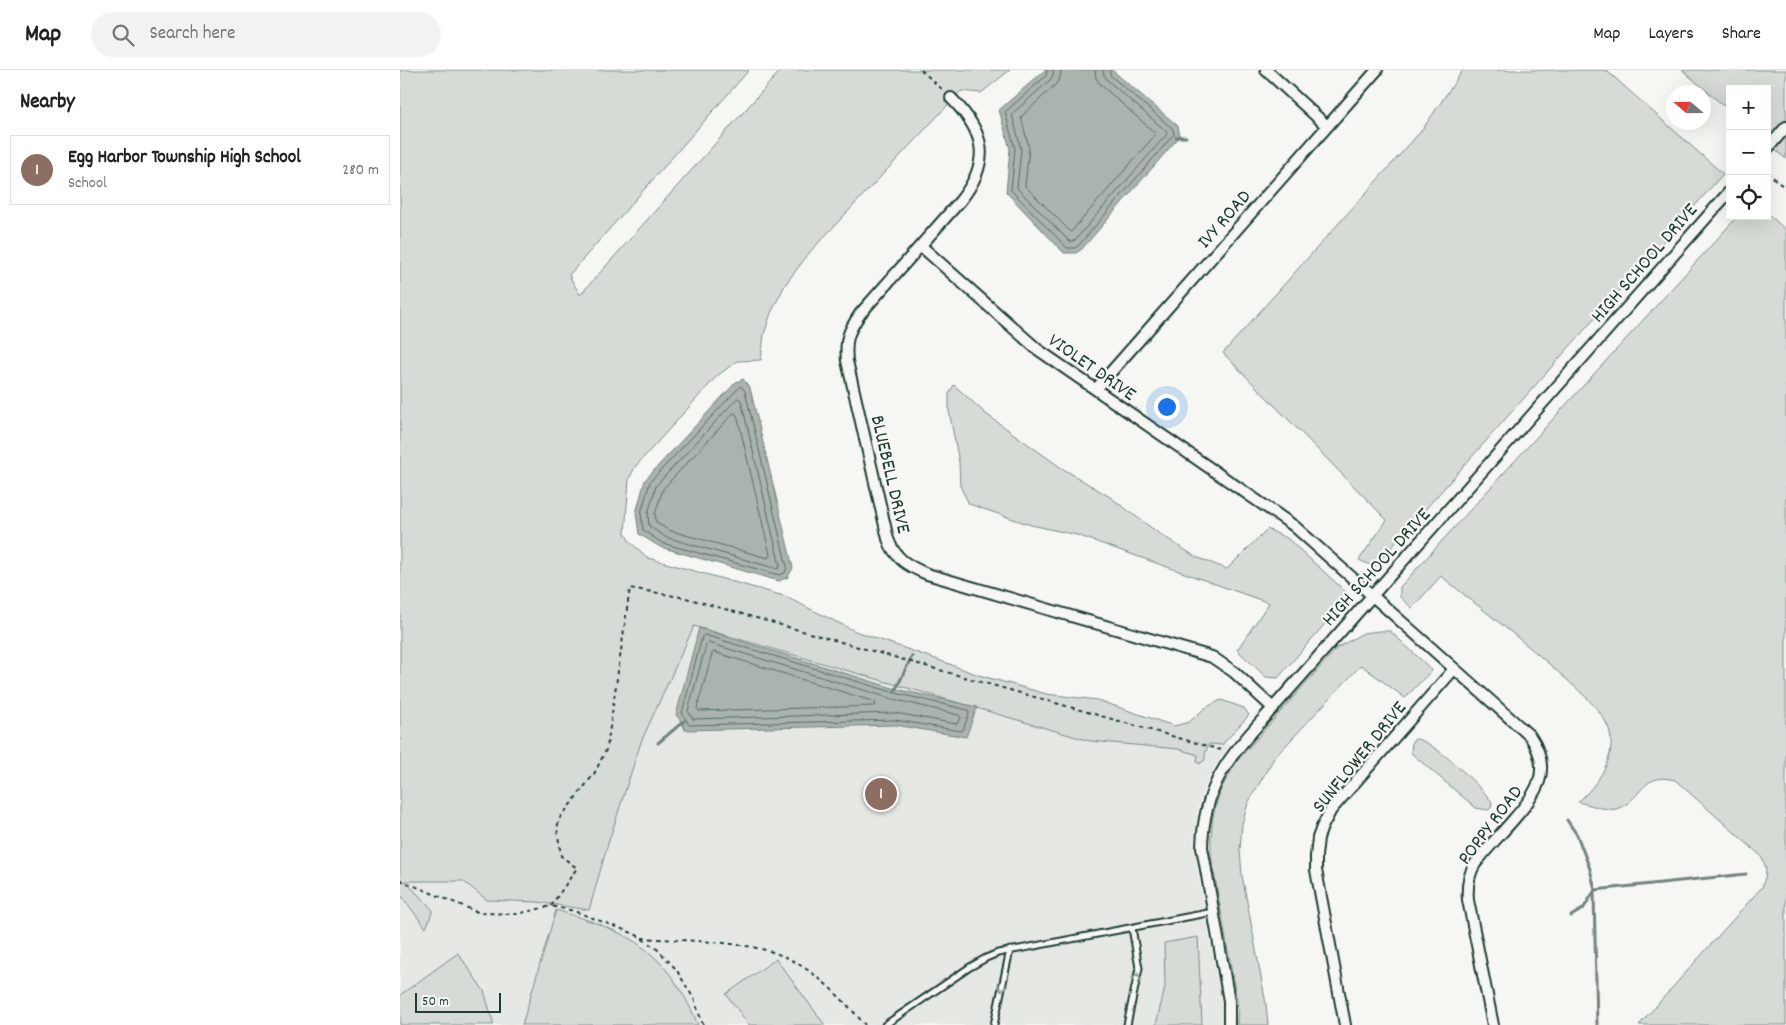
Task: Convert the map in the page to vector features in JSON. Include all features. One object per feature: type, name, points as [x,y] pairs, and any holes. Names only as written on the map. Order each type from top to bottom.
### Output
[{"type":"street","points":[[1266,70],[1327,126]]},
{"type":"street","name":"IVY ROAD","points":[[1096,388],[1377,70]]},
{"type":"street","name":"BLUEBELL DRIVE","points":[[951,98],[970,118],[978,136],[981,156],[977,174],[971,188],[860,314],[846,338],[847,361],[888,539],[894,552],[908,566],[927,574],[1212,657],[1234,672],[1273,708]]},
{"type":"street","points":[[1771,145],[1786,128]]},
{"type":"street","name":"HIGH SCHOOL DRIVE","points":[[1229,1025],[1228,1000],[1202,847],[1209,798],[1228,760],[1726,196]]},
{"type":"street","name":"VIOLET DRIVE","points":[[921,246],[1037,349],[1294,526],[1372,596]]},
{"type":"street","name":"POPPY ROAD","points":[[1372,596],[1527,732],[1537,748],[1541,764],[1539,783],[1534,794],[1475,864],[1468,885],[1468,900],[1493,1025]]},
{"type":"street","name":"SUNFLOWER DRIVE","points":[[1345,1025],[1316,870],[1316,849],[1322,827],[1340,799],[1454,669]]},
{"type":"lane","points":[[885,1025],[986,958],[1010,950],[1213,912]]},
{"type":"lane","points":[[1127,1025],[1139,968],[1132,928]]},
{"type":"lane","points":[[994,1025],[1010,950]]},
{"type":"path","points":[[921,70],[951,98]]},
{"type":"path","points":[[1770,175],[1786,189]]},
{"type":"path","points":[[551,906],[577,868],[561,856],[557,828],[560,818],[594,774],[607,748],[630,588],[686,598],[1221,750]]},
{"type":"path","points":[[400,880],[480,913],[517,914],[551,906],[574,911],[635,934],[657,949],[676,968],[694,999],[704,1025]]},
{"type":"path","points":[[641,938],[756,948],[784,956],[820,980],[865,1025]]},
{"type":"shaded area","points":[[400,70],[749,70],[569,275],[580,295],[781,70],[1010,70],[981,93],[961,91],[809,253],[785,285],[771,313],[764,334],[761,360],[737,361],[717,376],[635,467],[629,479],[625,533],[630,542],[648,558],[784,596],[855,631],[978,675],[1046,694],[1097,700],[1174,726],[1189,722],[1205,708],[1221,700],[1244,708],[1249,715],[1222,745],[1209,744],[1205,753],[1205,760],[1199,764],[1197,761],[1198,755],[1178,749],[1090,741],[694,626],[641,742],[589,910],[538,902],[487,900],[463,881],[405,881],[433,910],[426,928],[400,894]]},
{"type":"shaded area","points":[[1463,70],[1606,70],[1666,123],[1666,130],[1674,130],[1723,174],[1374,567],[1359,560],[1387,520],[1223,353],[1422,130]]},
{"type":"shaded area","points":[[1682,70],[1786,70],[1786,159],[1771,146],[1771,85],[1726,85],[1726,108],[1711,95],[1711,85],[1700,85]]},
{"type":"shaded area","points":[[1771,217],[1786,230],[1786,1025],[1639,1025],[1762,887],[1766,871],[1763,860],[1760,855],[1675,780],[1664,778],[1648,783],[1632,800],[1616,809],[1578,802],[1599,779],[1611,750],[1609,729],[1601,714],[1578,689],[1441,576],[1412,608],[1400,597],[1400,587],[1734,220],[1771,220]]},
{"type":"shaded area","points":[[954,385],[986,414],[1060,467],[1110,497],[1157,532],[1196,557],[1227,569],[1267,529],[1287,538],[1346,592],[1344,602],[1278,678],[1266,677],[1237,650],[1269,603],[1077,535],[1031,525],[969,504],[960,486],[959,462],[949,411],[949,394]]},
{"type":"shaded area","points":[[625,573],[1230,745],[1216,765],[1205,786],[1198,809],[1194,841],[1198,874],[1220,994],[1221,1025],[400,1025],[400,822]]},
{"type":"shaded area","points":[[1390,631],[1432,670],[1405,698],[1361,665],[1274,758],[1248,803],[1242,824],[1240,850],[1242,875],[1266,1004],[1268,1025],[1237,1025],[1238,1007],[1211,855],[1213,816],[1221,789],[1237,761],[1337,648],[1363,633]]},
{"type":"shaded area","points":[[1415,739],[1432,746],[1456,765],[1492,802],[1491,808],[1488,810],[1476,808],[1411,753],[1412,741]]},
{"type":"shaded area","points":[[556,910],[606,927],[630,939],[651,954],[666,969],[684,996],[698,1025],[522,1025]]},
{"type":"shaded area","points":[[1198,937],[1202,1025],[1156,1025],[1165,987],[1164,943]]},
{"type":"shaded area","points":[[458,953],[484,991],[494,1025],[400,1025],[400,995]]},
{"type":"shaded area","points":[[776,959],[825,1025],[749,1025],[726,994]]},
{"type":"water","points":[[1045,70],[1112,70],[1178,126],[1180,136],[1082,249],[1076,253],[1064,253],[1006,192],[1010,149],[999,110]]},
{"type":"water","points":[[743,379],[750,388],[793,568],[788,577],[779,581],[660,547],[639,534],[636,513],[645,480],[736,382]]},
{"type":"water","points":[[699,628],[896,689],[977,707],[966,737],[895,725],[685,730],[682,722],[676,715]]},
{"type":"waterway","points":[[1176,137],[1186,137]]},
{"type":"waterway","points":[[895,691],[912,656]]},
{"type":"waterway","points":[[658,743],[684,721]]},
{"type":"waterway","points":[[1567,820],[1577,835],[1590,869],[1595,890]]},
{"type":"waterway","points":[[1571,916],[1583,909],[1595,890],[1746,874]]},
{"type":"waterway","points":[[1594,893],[1597,1025]]},
{"type":"place","name":"Egg Harbor Township High School","points":[[881,794]]}]
